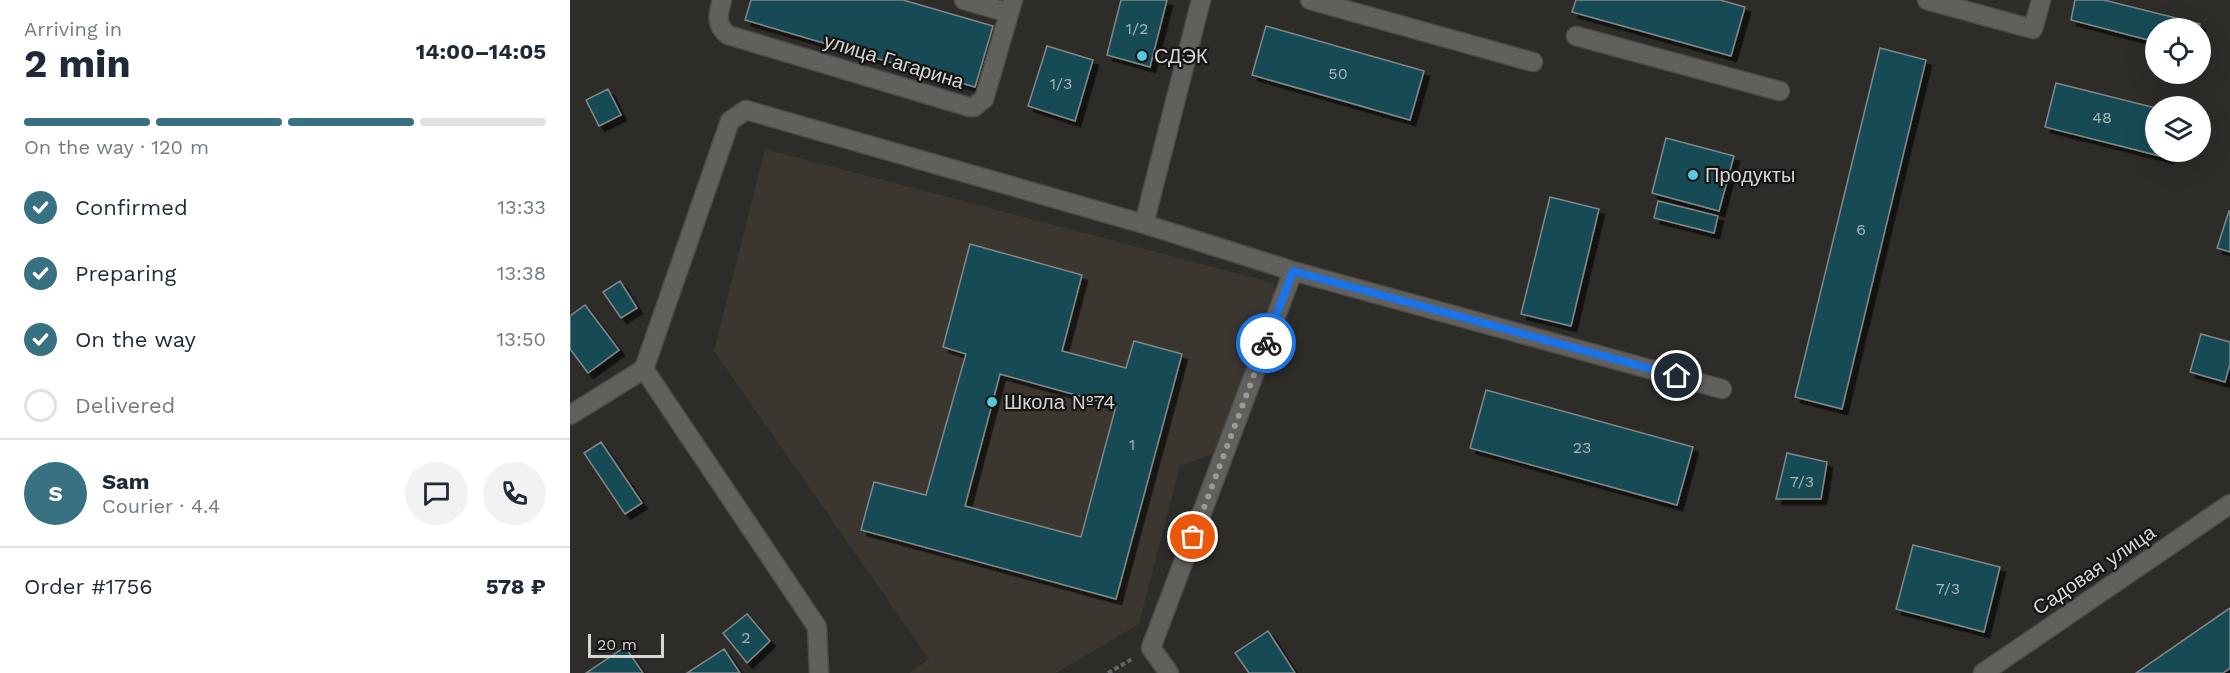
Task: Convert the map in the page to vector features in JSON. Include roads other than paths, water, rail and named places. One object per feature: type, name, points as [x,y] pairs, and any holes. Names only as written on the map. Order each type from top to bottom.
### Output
[{"type":"street","name":"улица Гагарина","points":[[722,0],[718,22],[721,30],[728,35],[969,107],[974,107],[984,99],[1011,7]]},
{"type":"street","points":[[964,0],[1011,7]]},
{"type":"street","points":[[1144,224],[1201,0]]},
{"type":"street","points":[[1310,0],[1533,62]]},
{"type":"street","points":[[1927,0],[2033,29],[2041,0]]},
{"type":"street","points":[[1576,36],[1780,91]]},
{"type":"street","points":[[570,416],[644,369],[730,121],[746,110],[1144,224],[1293,271],[1722,388]]},
{"type":"street","points":[[1169,673],[1151,648],[1293,271]]},
{"type":"street","points":[[644,369],[817,627],[819,673]]},
{"type":"street","name":"Садовая улица","points":[[1983,673],[2005,667],[2230,504]]},
{"type":"place","name":"СДЭК","points":[[1142,56]]},
{"type":"place","name":"Продукты","points":[[1693,175]]},
{"type":"place","name":"Школа №74","points":[[992,402]]}]
